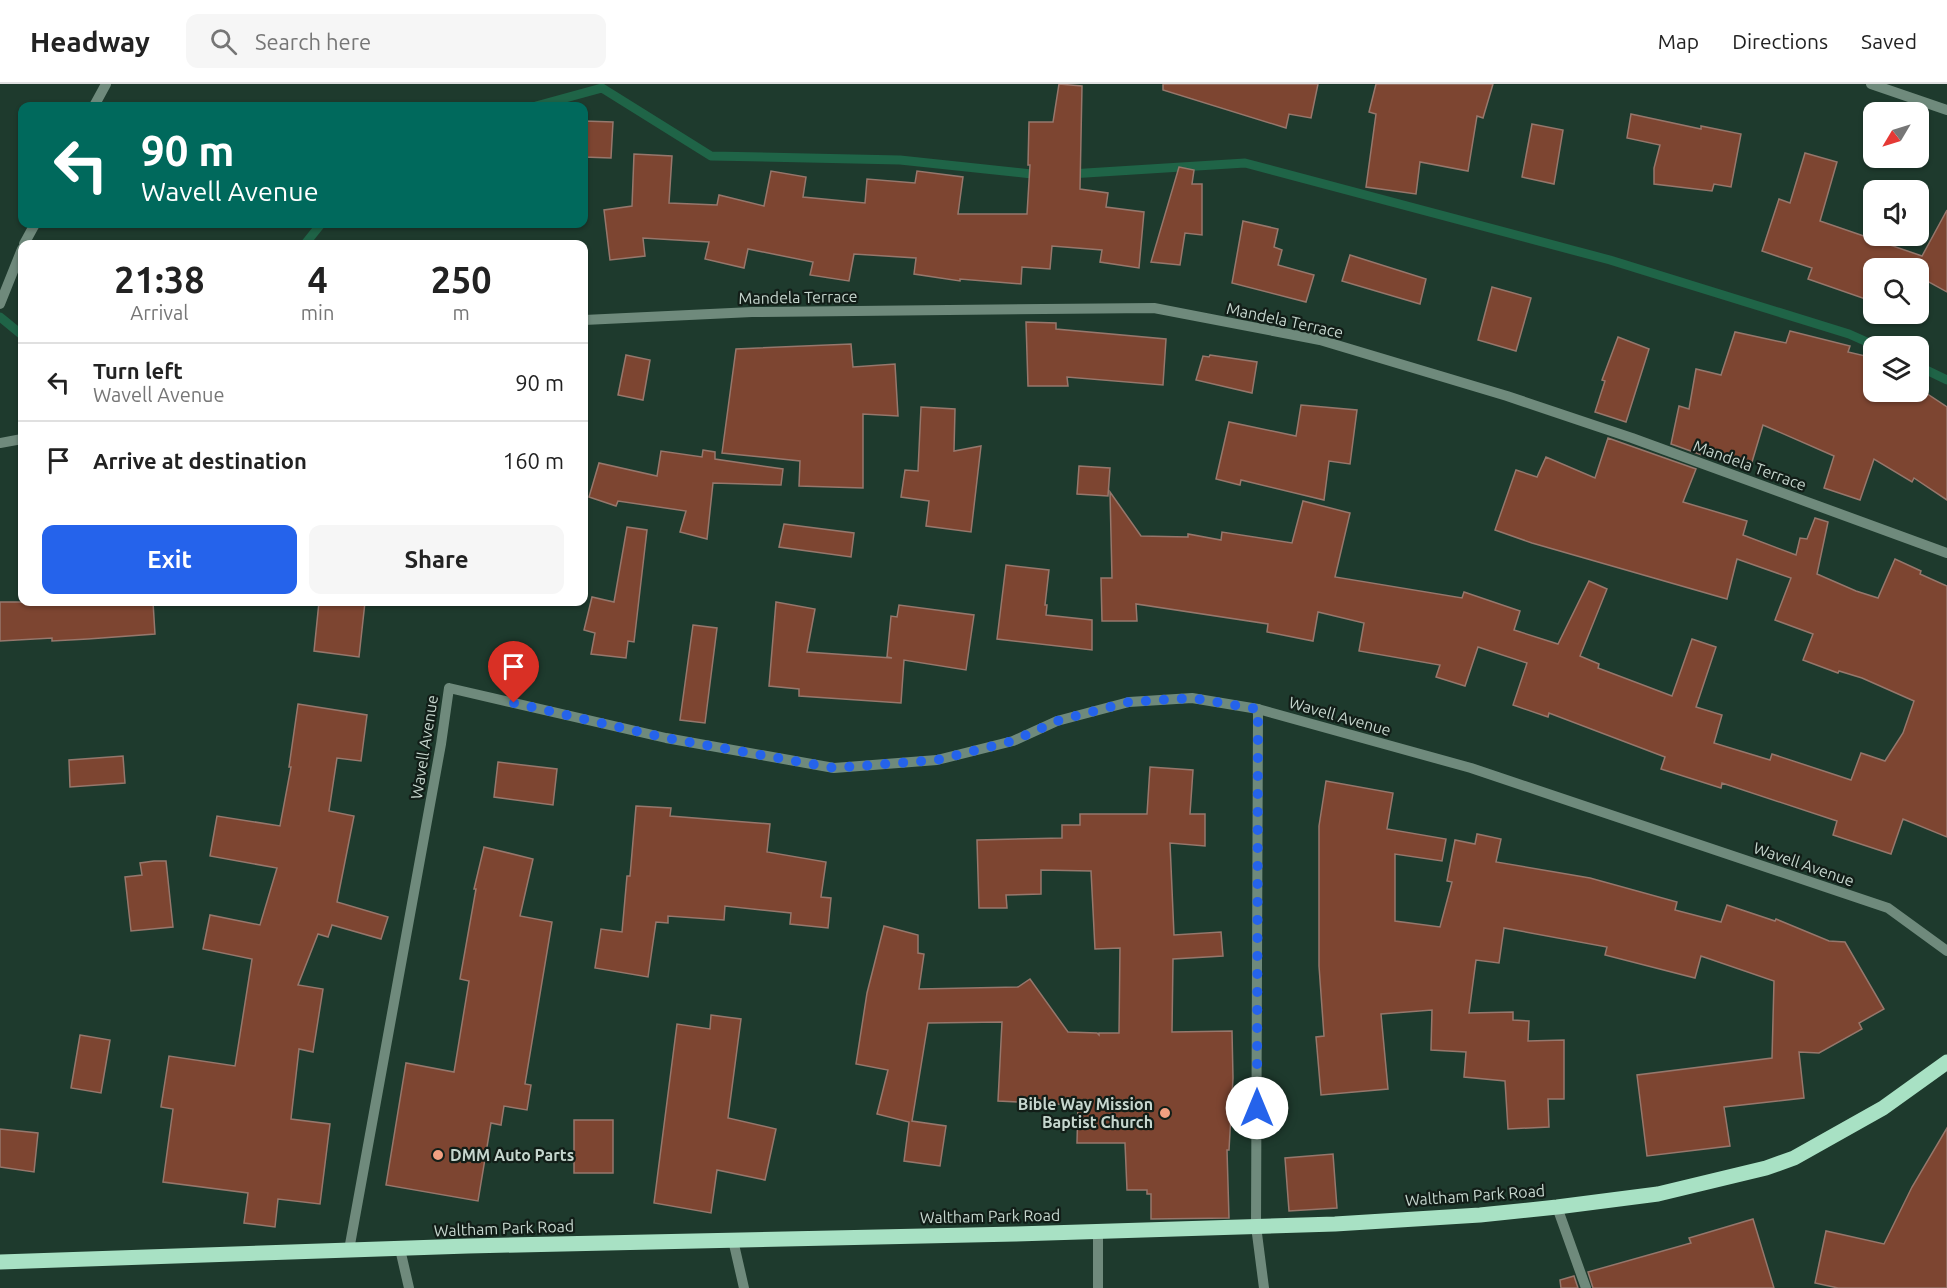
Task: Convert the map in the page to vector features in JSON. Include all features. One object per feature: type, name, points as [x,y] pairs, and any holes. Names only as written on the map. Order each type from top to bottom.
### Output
[{"type":"main road","name":"Waltham Park Road","points":[[0,1262],[468,1246],[1335,1224],[1557,1208],[1658,1194],[1766,1168],[1794,1158],[1883,1108],[1947,1062]]},
{"type":"street","points":[[96,102],[106,84]]},
{"type":"street","points":[[1871,84],[1947,110]]},
{"type":"street","points":[[0,304],[18,259]]},
{"type":"street","name":"Mandela Terrace","points":[[588,320],[752,312],[1154,308],[1320,340],[1507,396],[1632,438],[1947,553]]},
{"type":"street","points":[[0,443],[18,440]]},
{"type":"street","name":"Wavell Avenue","points":[[349,1250],[441,744],[449,688],[666,738],[834,768],[937,760],[1013,741],[1057,721],[1129,702],[1192,698],[1258,709],[1471,768],[1888,908],[1947,951]]},
{"type":"street","points":[[1258,709],[1256,1226],[1264,1288]]},
{"type":"street","points":[[1557,1208],[1586,1288]]},
{"type":"street","points":[[1098,1231],[1098,1288]]},
{"type":"street","points":[[733,1240],[744,1288]]},
{"type":"street","points":[[400,1249],[409,1288]]},
{"type":"building","points":[[1059,84],[1082,86],[1080,189],[1108,193],[1106,207],[1144,212],[1139,268],[1100,262],[1102,250],[1052,246],[1050,269],[1022,267],[1021,284],[960,279],[960,281],[914,274],[916,258],[854,254],[849,281],[810,275],[813,262],[748,249],[744,268],[705,259],[709,242],[643,238],[645,256],[610,260],[604,210],[632,206],[634,154],[672,156],[669,203],[717,205],[719,195],[764,206],[771,171],[806,177],[803,197],[865,203],[867,179],[915,183],[917,171],[963,177],[958,214],[1027,214],[1030,165],[1028,165],[1029,122],[1053,122]]},
{"type":"building","points":[[1163,84],[1318,84],[1311,118],[1289,114],[1286,128],[1163,90]]},
{"type":"building","points":[[1376,84],[1493,84],[1483,118],[1477,116],[1468,171],[1420,162],[1416,194],[1366,187],[1376,114],[1369,112]]},
{"type":"building","points":[[1631,114],[1701,129],[1701,126],[1741,134],[1731,187],[1714,184],[1712,191],[1654,184],[1654,168],[1660,145],[1627,138]]},
{"type":"building","points":[[588,121],[613,122],[611,158],[588,157]]},
{"type":"building","points":[[1532,124],[1563,130],[1554,184],[1522,177]]},
{"type":"building","points":[[1805,153],[1837,162],[1820,221],[1863,236],[1863,246],[1893,246],[1922,256],[1947,210],[1947,292],[1929,282],[1929,258],[1863,258],[1863,298],[1808,279],[1812,268],[1762,251],[1779,199],[1790,203]]},
{"type":"building","points":[[1179,167],[1194,170],[1192,184],[1202,184],[1202,235],[1185,233],[1180,265],[1151,262]]},
{"type":"building","points":[[1243,221],[1278,229],[1274,247],[1282,250],[1278,265],[1314,275],[1306,302],[1232,283]]},
{"type":"building","points":[[1350,255],[1426,279],[1420,304],[1342,281]]},
{"type":"building","points":[[1492,287],[1531,298],[1516,351],[1478,340]]},
{"type":"building","points":[[1026,322],[1056,323],[1056,329],[1166,339],[1163,385],[1067,377],[1068,386],[1028,386]]},
{"type":"building","points":[[1790,331],[1850,346],[1848,352],[1863,355],[1863,402],[1929,402],[1929,395],[1947,407],[1947,500],[1914,478],[1912,482],[1874,459],[1860,500],[1824,488],[1834,456],[1763,425],[1752,462],[1705,448],[1702,455],[1671,444],[1679,406],[1689,409],[1696,369],[1721,375],[1735,332],[1786,343]]},
{"type":"building","points":[[1618,337],[1649,349],[1626,422],[1595,412],[1605,381],[1602,380]]},
{"type":"building","points":[[851,344],[853,367],[895,364],[898,416],[863,414],[863,488],[799,486],[800,461],[722,453],[736,349]]},
{"type":"building","points":[[626,355],[650,360],[643,400],[618,395]]},
{"type":"building","points":[[1210,355],[1257,362],[1252,393],[1196,380],[1203,356],[1209,357]]},
{"type":"building","points":[[1301,405],[1357,410],[1350,464],[1329,461],[1324,500],[1241,480],[1240,485],[1216,479],[1229,422],[1296,436]]},
{"type":"building","points":[[921,407],[955,409],[954,451],[981,446],[971,532],[926,526],[929,501],[901,497],[905,470],[918,471]]},
{"type":"building","points":[[1608,438],[1696,469],[1683,502],[1747,521],[1743,535],[1796,555],[1800,538],[1807,539],[1815,518],[1828,522],[1817,574],[1878,598],[1895,559],[1947,586],[1947,837],[1903,819],[1891,854],[1833,835],[1837,821],[1722,783],[1721,788],[1661,769],[1665,757],[1549,713],[1548,717],[1513,705],[1527,663],[1478,647],[1465,686],[1436,677],[1440,665],[1359,651],[1364,623],[1318,612],[1313,641],[1267,632],[1268,624],[1136,604],[1137,621],[1102,621],[1101,578],[1112,578],[1110,492],[1141,536],[1188,537],[1188,534],[1221,540],[1222,532],[1292,543],[1303,501],[1350,513],[1335,577],[1462,598],[1464,592],[1520,611],[1514,630],[1558,644],[1589,581],[1607,589],[1580,656],[1599,664],[1598,668],[1672,696],[1692,639],[1716,647],[1696,707],[1722,715],[1714,743],[1770,760],[1772,754],[1851,780],[1861,753],[1885,761],[1903,733],[1914,701],[1862,678],[1839,671],[1838,673],[1803,660],[1813,634],[1775,620],[1791,578],[1737,559],[1727,599],[1532,543],[1495,530],[1516,470],[1537,477],[1546,457],[1595,478]]},
{"type":"building","points":[[703,450],[715,452],[715,459],[783,469],[781,485],[713,483],[707,539],[680,532],[686,511],[618,501],[616,506],[589,497],[599,463],[657,476],[661,451],[702,457]]},
{"type":"building","points":[[1079,466],[1110,468],[1108,496],[1077,494]]},
{"type":"building","points":[[784,524],[854,533],[851,557],[779,547]]},
{"type":"building","points":[[627,527],[647,530],[634,642],[628,641],[626,658],[591,654],[595,633],[584,630],[592,597],[614,602]]},
{"type":"building","points":[[1006,565],[1049,570],[1046,615],[1092,620],[1092,650],[997,639]]},
{"type":"building","points":[[0,602],[18,602],[18,606],[153,606],[155,634],[52,641],[52,638],[0,641]]},
{"type":"building","points":[[776,602],[815,609],[807,652],[892,658],[887,657],[891,616],[897,617],[899,605],[974,615],[966,670],[904,660],[901,703],[799,696],[799,689],[769,686]]},
{"type":"building","points":[[319,606],[365,606],[359,657],[314,651]]},
{"type":"building","points":[[693,625],[717,628],[705,723],[680,720]]},
{"type":"building","points":[[298,704],[367,715],[361,761],[337,758],[329,811],[354,816],[337,902],[388,917],[381,939],[332,925],[328,937],[318,934],[298,985],[323,989],[313,1052],[299,1049],[291,1119],[330,1124],[320,1204],[278,1199],[275,1227],[244,1223],[248,1193],[163,1182],[173,1109],[161,1107],[169,1056],[235,1066],[252,959],[203,949],[210,915],[260,925],[277,868],[210,856],[217,816],[280,826],[291,767],[289,767]]},
{"type":"building","points":[[123,756],[125,783],[70,787],[69,760]]},
{"type":"building","points":[[498,762],[557,769],[553,805],[494,797]]},
{"type":"building","points":[[1150,767],[1193,770],[1190,814],[1205,814],[1205,846],[1170,843],[1174,935],[1221,932],[1223,956],[1173,959],[1172,1032],[1232,1031],[1233,1078],[1229,1150],[1227,1150],[1229,1218],[1151,1219],[1151,1194],[1147,1194],[1147,1190],[1127,1190],[1125,1143],[1077,1143],[1078,1105],[998,1101],[1002,1022],[928,1023],[912,1121],[946,1126],[940,1166],[904,1161],[909,1122],[877,1114],[888,1070],[856,1064],[867,993],[884,926],[918,935],[918,953],[924,954],[919,989],[1018,987],[1030,979],[1068,1032],[1099,1035],[1099,1033],[1119,1033],[1120,948],[1095,949],[1091,871],[1041,870],[1041,894],[1006,895],[1007,908],[979,908],[977,840],[1062,838],[1062,825],[1080,825],[1080,814],[1147,814]]},
{"type":"building","points":[[1326,781],[1393,793],[1387,829],[1446,839],[1442,861],[1395,854],[1395,921],[1440,927],[1452,882],[1447,881],[1455,840],[1475,844],[1477,834],[1501,839],[1496,862],[1590,878],[1677,902],[1675,910],[1721,922],[1727,905],[1775,921],[1776,919],[1829,941],[1845,942],[1884,1009],[1859,1023],[1862,1029],[1819,1053],[1799,1052],[1804,1098],[1724,1107],[1730,1146],[1647,1156],[1637,1075],[1772,1058],[1774,981],[1701,956],[1695,978],[1605,955],[1607,947],[1504,928],[1499,963],[1476,960],[1469,1013],[1513,1012],[1513,1020],[1529,1021],[1528,1041],[1564,1040],[1564,1099],[1548,1099],[1549,1127],[1508,1129],[1505,1081],[1464,1077],[1466,1052],[1431,1050],[1432,1010],[1381,1014],[1388,1089],[1321,1095],[1316,1037],[1324,1036],[1319,966],[1319,826]]},
{"type":"building","points":[[636,806],[671,808],[670,816],[770,824],[767,852],[826,862],[821,897],[831,898],[828,928],[790,924],[791,913],[725,906],[724,920],[668,916],[668,923],[656,922],[648,977],[595,968],[601,929],[622,932]]},
{"type":"building","points":[[484,847],[533,859],[520,916],[552,922],[525,1084],[531,1085],[527,1110],[504,1106],[501,1125],[491,1123],[478,1201],[386,1185],[406,1063],[454,1072],[469,981],[460,979],[476,889],[474,889]]},
{"type":"building","points":[[166,861],[173,927],[131,931],[125,877],[142,875],[140,863]]},
{"type":"building","points":[[711,1015],[741,1019],[728,1118],[776,1129],[765,1180],[717,1170],[711,1213],[654,1203],[677,1024],[710,1029]]},
{"type":"building","points":[[80,1035],[110,1040],[101,1093],[71,1088]]},
{"type":"building","points":[[574,1120],[613,1120],[613,1173],[574,1173]]},
{"type":"building","points":[[1947,1128],[1947,1288],[1838,1288],[1815,1283],[1826,1231],[1884,1244],[1912,1187]]},
{"type":"building","points":[[0,1129],[38,1133],[34,1172],[0,1167]]},
{"type":"building","points":[[1333,1154],[1337,1208],[1289,1211],[1285,1158]]},
{"type":"building","points":[[1753,1219],[1774,1288],[1593,1288],[1588,1272],[1691,1243],[1689,1238]]},
{"type":"building","points":[[1574,1276],[1578,1288],[1561,1288],[1560,1280]]},
{"type":"waterway","points":[[551,102],[602,88],[711,156],[900,160],[1041,175]]},
{"type":"waterway","points":[[1070,174],[1245,163],[1610,260],[1863,340]]},
{"type":"waterway","points":[[308,240],[318,228]]},
{"type":"waterway","points":[[0,317],[18,332]]},
{"type":"waterway","points":[[1929,371],[1947,380]]},
{"type":"place","name":"Bible Way Mission Baptist Church","points":[[1165,1113]]},
{"type":"place","name":"DMM Auto Parts","points":[[438,1155]]},
{"type":"route","points":[[514,703],[666,738],[834,768],[937,760],[1013,741],[1057,721],[1129,702],[1192,698],[1258,709],[1257,1108]]}]
